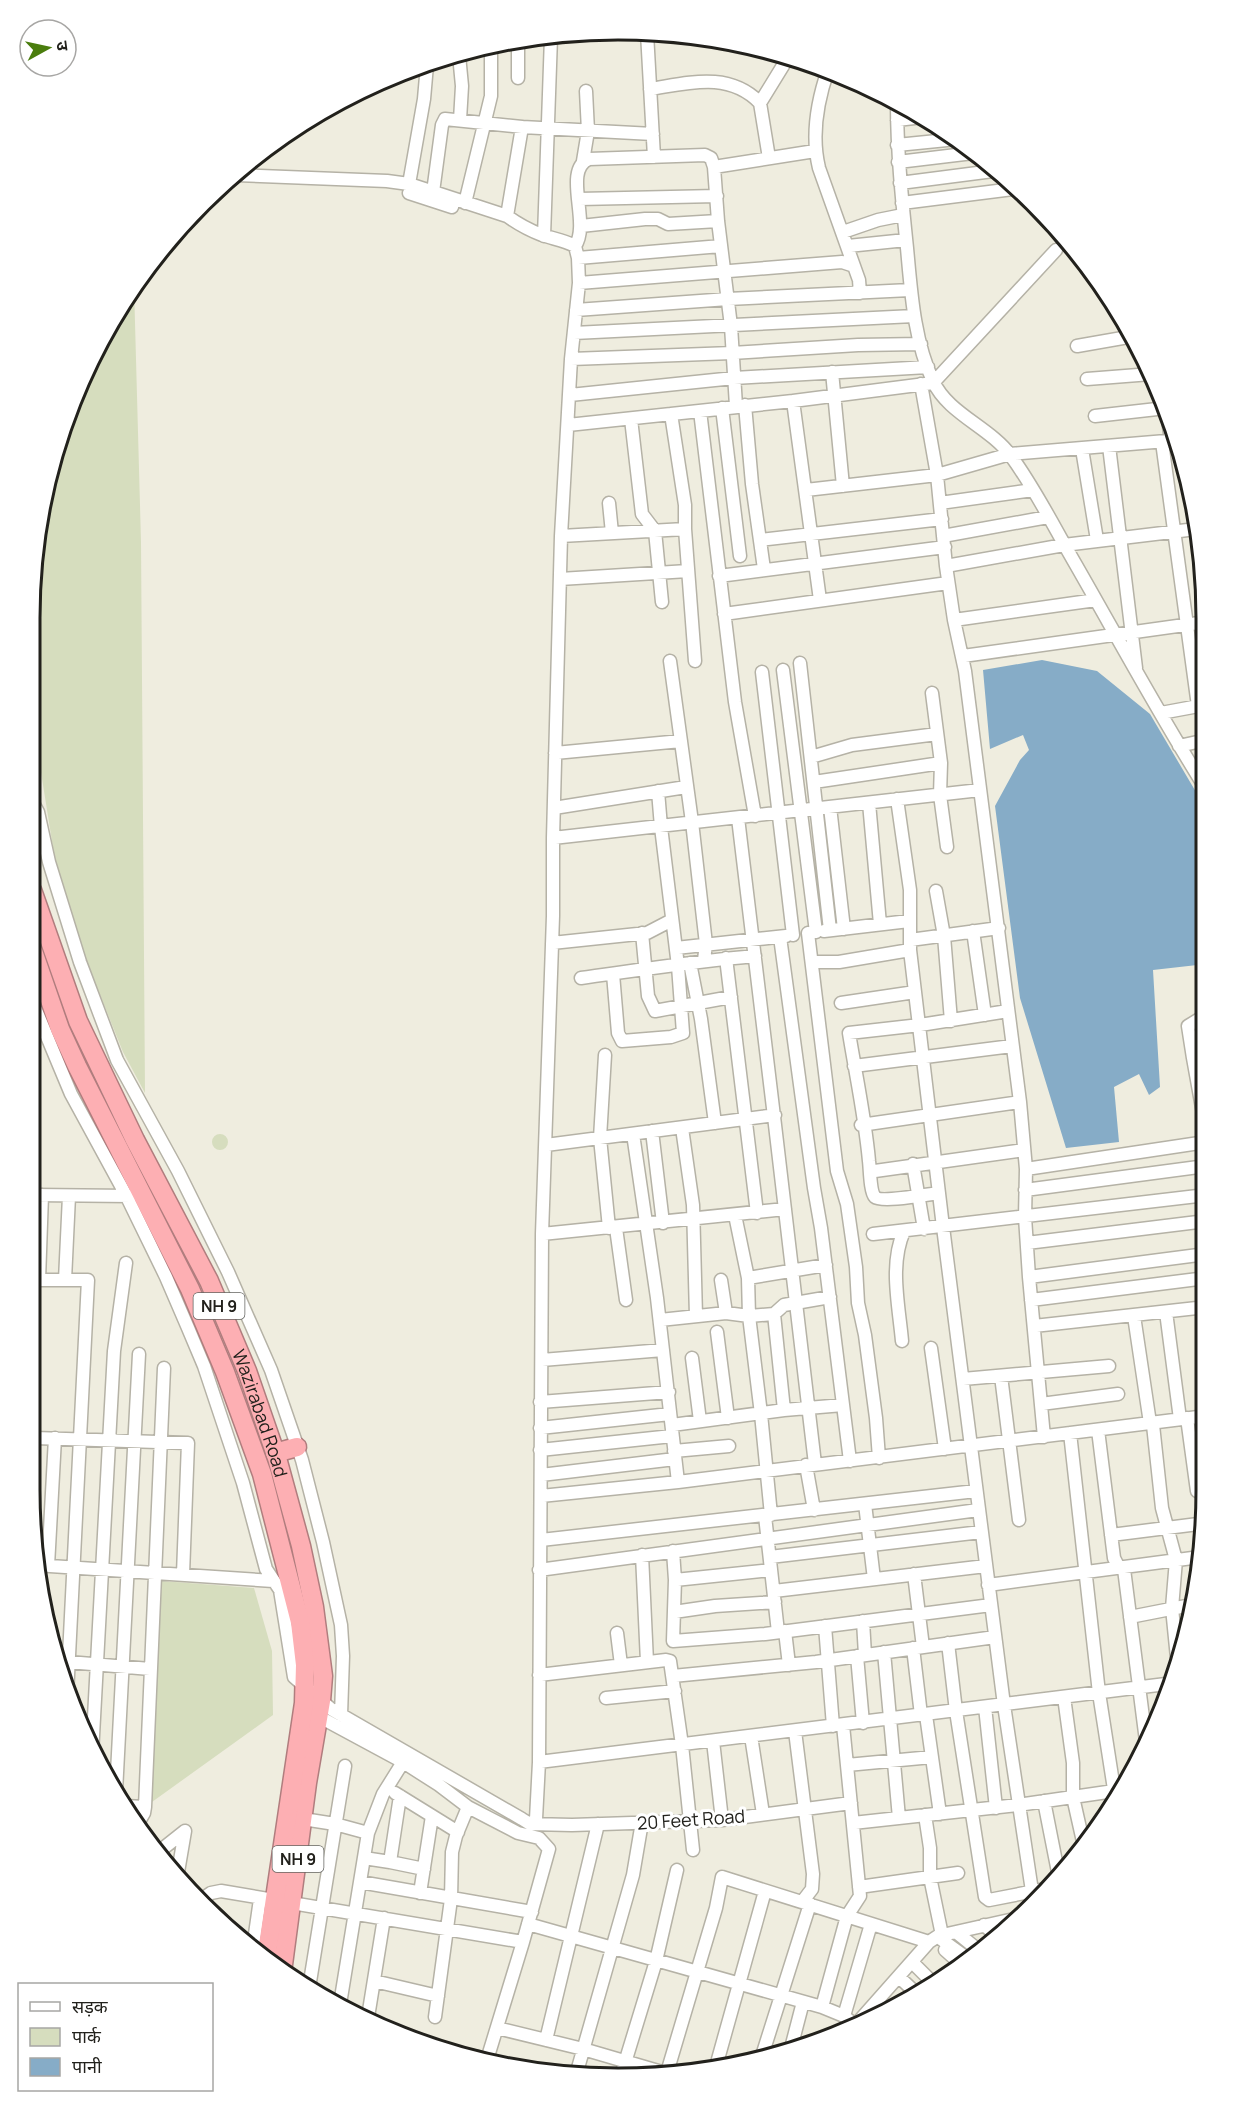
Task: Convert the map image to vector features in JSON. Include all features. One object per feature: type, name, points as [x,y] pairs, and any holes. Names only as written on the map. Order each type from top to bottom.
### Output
[{"type":"highway","name":"Wazirabad Road","points":[[40,910],[78,1021],[135,1140],[209,1281],[247,1371],[275,1453],[301,1546],[291,1594],[323,1676],[268,1949]]},
{"type":"highway","name":"Wazirabad Road","points":[[40,971],[60,1029],[135,1196],[190,1289],[225,1372],[262,1474],[304,1654],[306,1685],[315,1708],[303,1819],[276,1901],[281,1959]]},
{"type":"highway","points":[[275,1453],[297,1447]]},
{"type":"street","points":[[647,42],[654,157]]},
{"type":"street","points":[[544,236],[551,44]]},
{"type":"street","points":[[518,50],[518,78]]},
{"type":"street","points":[[465,203],[491,96],[490,55]]},
{"type":"street","points":[[460,63],[462,87],[460,120]]},
{"type":"street","points":[[760,104],[784,65]]},
{"type":"street","points":[[409,184],[426,73]]},
{"type":"street","points":[[824,78],[816,120],[815,151],[859,280],[860,293]]},
{"type":"street","points":[[650,89],[710,81],[726,82],[755,98],[760,104],[764,118],[769,158]]},
{"type":"street","points":[[315,1708],[341,1715],[530,1824],[536,1819],[539,1762],[542,1234],[552,943],[561,536],[571,359],[579,283],[576,252],[580,226],[577,172],[583,161],[588,131],[586,91]]},
{"type":"street","points":[[897,112],[898,162],[910,290],[914,316],[928,367],[927,383],[948,583],[963,656],[1020,1102],[1026,1169],[1025,1216],[1029,1277],[1044,1437]]},
{"type":"street","points":[[434,192],[443,121],[448,118],[522,127],[653,134]]},
{"type":"street","points":[[897,120],[909,119]]},
{"type":"street","points":[[507,216],[522,127]]},
{"type":"street","points":[[897,145],[943,140]]},
{"type":"street","points":[[714,166],[815,151]]},
{"type":"street","points":[[898,162],[962,154]]},
{"type":"street","points":[[583,161],[705,155],[711,158],[714,166],[718,221],[731,326],[734,378],[764,569]]},
{"type":"street","points":[[900,183],[985,172]]},
{"type":"street","points":[[247,176],[354,184],[408,193],[502,223],[519,225]]},
{"type":"street","points":[[239,182],[409,184],[507,216],[519,225],[544,236],[565,240],[576,252],[721,246]]},
{"type":"street","points":[[843,232],[902,209],[1006,190]]},
{"type":"street","points":[[579,199],[717,196]]},
{"type":"street","points":[[580,226],[645,219],[658,219],[668,224],[718,221]]},
{"type":"street","points":[[848,246],[906,240]]},
{"type":"street","points":[[568,425],[793,401],[927,383],[1056,250]]},
{"type":"street","points":[[579,283],[842,262],[854,266]]},
{"type":"street","points":[[576,310],[728,299],[910,290]]},
{"type":"street","points":[[574,333],[914,316]]},
{"type":"street","points":[[1077,346],[1123,338]]},
{"type":"street","points":[[571,359],[921,344]]},
{"type":"street","points":[[570,395],[734,378],[928,367]]},
{"type":"street","points":[[832,372],[843,486]]},
{"type":"street","points":[[1087,379],[1142,375]]},
{"type":"street","points":[[927,383],[1010,454],[1196,773]]},
{"type":"street","points":[[793,401],[820,600]]},
{"type":"street","points":[[722,408],[740,556]]},
{"type":"street","points":[[1095,416],[1158,410]]},
{"type":"street","points":[[700,411],[735,702],[755,816]]},
{"type":"street","points":[[671,414],[685,505],[695,661]]},
{"type":"street","points":[[631,419],[642,514],[655,531],[662,602]]},
{"type":"street","points":[[806,490],[938,475],[1010,454],[1168,441]]},
{"type":"street","points":[[1108,447],[1137,675]]},
{"type":"street","points":[[1170,447],[1174,531],[1196,670]]},
{"type":"street","points":[[1082,448],[1097,540]]},
{"type":"street","points":[[940,503],[1033,490]]},
{"type":"street","points":[[609,503],[612,533]]},
{"type":"street","points":[[719,576],[816,564],[944,541],[1048,517]]},
{"type":"street","points":[[760,540],[811,532],[942,519]]},
{"type":"street","points":[[561,536],[685,529]]},
{"type":"street","points":[[946,566],[1097,540],[1189,530]]},
{"type":"street","points":[[560,579],[688,571]]},
{"type":"street","points":[[724,614],[948,583]]},
{"type":"street","points":[[954,620],[1096,600]]},
{"type":"street","points":[[963,656],[1196,623]]},
{"type":"street","points":[[670,661],[706,944],[704,960]]},
{"type":"street","points":[[800,663],[830,930]]},
{"type":"street","points":[[783,670],[801,811],[812,933],[812,962],[837,1171],[847,1204],[856,1267],[858,1304],[876,1418],[879,1458]]},
{"type":"street","points":[[762,672],[793,935]]},
{"type":"street","points":[[932,693],[941,763],[940,795],[947,847]]},
{"type":"street","points":[[1161,713],[1196,706]]},
{"type":"street","points":[[811,757],[852,745],[937,734]]},
{"type":"street","points":[[555,753],[681,741]]},
{"type":"street","points":[[1179,746],[1196,742]]},
{"type":"street","points":[[814,782],[941,763]]},
{"type":"street","points":[[554,808],[686,787]]},
{"type":"street","points":[[553,838],[980,789]]},
{"type":"street","points":[[658,791],[676,948],[698,1005],[715,1123]]},
{"type":"street","points":[[897,799],[910,890],[910,945],[943,1227],[1004,1705],[1032,1891]]},
{"type":"street","points":[[869,803],[880,924]]},
{"type":"street","points":[[830,807],[844,929]]},
{"type":"street","points":[[738,818],[776,1115],[784,1209],[808,1409],[814,1510]]},
{"type":"street","points":[[40,821],[49,862],[80,962],[117,1060],[178,1171],[228,1272],[271,1370],[297,1447],[323,1542],[341,1625],[344,1656],[341,1715]]},
{"type":"street","points":[[936,891],[944,936],[951,1021]]},
{"type":"street","points":[[552,943],[647,933],[672,920]]},
{"type":"street","points":[[676,948],[909,921]]},
{"type":"street","points":[[812,962],[839,962],[944,936],[999,928]]},
{"type":"street","points":[[973,931],[985,1015]]},
{"type":"street","points":[[642,933],[648,996],[655,1011],[731,998]]},
{"type":"street","points":[[780,937],[826,1265],[850,1461]]},
{"type":"street","points":[[580,978],[704,960],[755,956]]},
{"type":"street","points":[[726,958],[757,1213]]},
{"type":"street","points":[[613,974],[618,1033],[622,1041],[680,1035],[684,1029],[682,1007],[684,964]]},
{"type":"street","points":[[841,1003],[915,992]]},
{"type":"street","points":[[939,1193],[889,1199],[878,1199],[875,1196],[849,1033],[951,1021],[1008,1011]]},
{"type":"street","points":[[40,1020],[71,1094],[135,1196]]},
{"type":"street","points":[[1196,1021],[1188,1026],[1196,1075]]},
{"type":"street","points":[[854,1066],[1012,1046]]},
{"type":"street","points":[[606,1055],[600,1138],[626,1300]]},
{"type":"street","points":[[863,1125],[1020,1102]]},
{"type":"street","points":[[546,1145],[776,1115]]},
{"type":"street","points":[[682,1128],[693,1219],[696,1316]]},
{"type":"street","points":[[652,1131],[663,1223]]},
{"type":"street","points":[[633,1134],[660,1320],[678,1482]]},
{"type":"street","points":[[1026,1169],[1196,1144]]},
{"type":"street","points":[[875,1171],[1024,1150]]},
{"type":"street","points":[[913,1164],[924,1229]]},
{"type":"street","points":[[1025,1190],[1196,1167]]},
{"type":"street","points":[[40,1195],[135,1196]]},
{"type":"street","points":[[65,1280],[69,1196]]},
{"type":"street","points":[[873,1234],[1196,1196]]},
{"type":"street","points":[[542,1234],[784,1209]]},
{"type":"street","points":[[735,1215],[748,1278],[749,1316],[767,1470],[767,1538],[774,1596],[789,1665]]},
{"type":"street","points":[[1027,1243],[1196,1222]]},
{"type":"street","points":[[902,1341],[896,1276],[898,1244],[904,1231]]},
{"type":"street","points":[[1029,1277],[1196,1255]]},
{"type":"street","points":[[93,1732],[114,1352],[126,1263]]},
{"type":"street","points":[[748,1278],[826,1265]]},
{"type":"street","points":[[1031,1300],[1196,1279]]},
{"type":"street","points":[[40,1280],[88,1280],[73,1568],[64,1653]]},
{"type":"street","points":[[721,1280],[726,1313]]},
{"type":"street","points":[[660,1320],[726,1313],[749,1316],[774,1314],[784,1305],[830,1297]]},
{"type":"street","points":[[1034,1326],[1196,1308]]},
{"type":"street","points":[[1166,1312],[1196,1485]]},
{"type":"street","points":[[774,1314],[784,1410]]},
{"type":"street","points":[[1134,1316],[1150,1423],[1153,1425],[1158,1478],[1167,1528],[1176,1560],[1172,1608],[1176,1644]]},
{"type":"street","points":[[717,1332],[728,1418]]},
{"type":"street","points":[[931,1348],[945,1449]]},
{"type":"street","points":[[542,1360],[663,1350]]},
{"type":"street","points":[[117,1777],[139,1354]]},
{"type":"street","points":[[692,1358],[700,1421]]},
{"type":"street","points":[[963,1378],[1109,1366]]},
{"type":"street","points":[[142,1817],[145,1807],[164,1368]]},
{"type":"street","points":[[1000,1376],[1019,1520]]},
{"type":"street","points":[[540,1402],[669,1392]]},
{"type":"street","points":[[1041,1404],[1118,1394]]},
{"type":"street","points":[[540,1450],[672,1425],[784,1410],[843,1405]]},
{"type":"street","points":[[541,1496],[879,1458],[1196,1417]]},
{"type":"street","points":[[540,1428],[672,1425]]},
{"type":"street","points":[[1098,1430],[1114,1558],[1119,1568],[1124,1569],[1144,1730]]},
{"type":"street","points":[[1070,1433],[1099,1693],[1115,1787]]},
{"type":"street","points":[[40,1438],[188,1443],[183,1574]]},
{"type":"street","points":[[43,1545],[55,1438]]},
{"type":"street","points":[[541,1475],[729,1446]]},
{"type":"street","points":[[541,1540],[976,1491]]},
{"type":"street","points":[[865,1504],[874,1579]]},
{"type":"street","points":[[539,1570],[978,1510]]},
{"type":"street","points":[[1112,1535],[1195,1524]]},
{"type":"street","points":[[770,1557],[981,1532]]},
{"type":"street","points":[[673,1551],[675,1580],[672,1641],[782,1632],[991,1605]]},
{"type":"street","points":[[642,1555],[647,1662]]},
{"type":"street","points":[[988,1585],[1193,1558]]},
{"type":"street","points":[[45,1566],[183,1574],[291,1594]]},
{"type":"street","points":[[674,1612],[874,1579],[986,1566]]},
{"type":"street","points":[[675,1580],[771,1570]]},
{"type":"street","points":[[914,1574],[919,1614],[918,1648],[923,1715],[940,1814]]},
{"type":"street","points":[[1130,1617],[1184,1606]]},
{"type":"street","points":[[863,1622],[861,1656],[863,1723]]},
{"type":"street","points":[[822,2007],[847,1916],[860,1896],[847,1765],[827,1660],[825,1626]]},
{"type":"street","points":[[617,1633],[621,1665]]},
{"type":"street","points":[[673,1676],[789,1665],[995,1637]]},
{"type":"street","points":[[948,1643],[984,1897],[989,1900],[1035,1890]]},
{"type":"street","points":[[884,1652],[899,1818]]},
{"type":"street","points":[[539,1675],[670,1661],[693,1850]]},
{"type":"street","points":[[67,1662],[150,1669]]},
{"type":"street","points":[[539,1762],[1163,1685]]},
{"type":"street","points":[[606,1698],[675,1691]]},
{"type":"street","points":[[1064,1697],[1073,1763],[1073,1797],[1082,1836]]},
{"type":"street","points":[[985,1707],[996,1808]]},
{"type":"street","points":[[315,1708],[439,1785],[468,1807],[518,1833],[539,1838],[546,1843],[549,1849],[532,1912],[489,2053]]},
{"type":"street","points":[[763,2050],[812,1889],[813,1874],[795,1731]]},
{"type":"street","points":[[751,1736],[762,1814]]},
{"type":"street","points":[[713,1741],[722,1820]]},
{"type":"street","points":[[847,1765],[932,1757]]},
{"type":"street","points":[[341,1997],[368,1833],[372,1818],[386,1788],[403,1762]]},
{"type":"street","points":[[310,1979],[345,1766]]},
{"type":"street","points":[[386,1788],[458,1832]]},
{"type":"street","points":[[853,1823],[1110,1794]]},
{"type":"street","points":[[390,1862],[400,1796]]},
{"type":"street","points":[[1044,1802],[1057,1867]]},
{"type":"street","name":"20 Feet Road","points":[[530,1824],[722,1820],[851,1803]]},
{"type":"street","points":[[135,1806],[145,1807]]},
{"type":"street","points":[[435,2017],[451,1899],[452,1852],[468,1807]]},
{"type":"street","points":[[925,1815],[930,1848],[930,1877],[940,1937],[957,1958]]},
{"type":"street","points":[[420,1893],[432,1816]]},
{"type":"street","points":[[303,1819],[335,1824],[368,1833]]},
{"type":"street","points":[[579,2067],[633,1875],[642,1822]]},
{"type":"street","points":[[546,2040],[598,1824]]},
{"type":"street","points":[[164,1847],[185,1831],[179,1866]]},
{"type":"street","points":[[364,1858],[424,1869]]},
{"type":"street","points":[[623,2068],[657,1961],[676,1870]]},
{"type":"street","points":[[859,1887],[958,1873]]},
{"type":"street","points":[[671,2066],[719,1896],[722,1877],[871,1924],[940,1937],[970,1949]]},
{"type":"street","points":[[360,1882],[532,1912]]},
{"type":"street","points":[[207,1896],[221,1891],[523,1942]]},
{"type":"street","points":[[717,2060],[765,1891]]},
{"type":"street","points":[[257,1941],[276,1901]]},
{"type":"street","points":[[369,2012],[384,1918]]},
{"type":"street","points":[[869,2012],[912,1962],[940,1937],[1004,1921]]},
{"type":"street","points":[[528,1924],[822,2007],[844,2016],[849,2021]]},
{"type":"street","points":[[844,2016],[871,1924]]},
{"type":"street","points":[[984,1925],[992,1932]]},
{"type":"street","points":[[940,1937],[963,1954]]},
{"type":"street","points":[[912,1962],[928,1978]]},
{"type":"street","points":[[899,1977],[912,1988]]},
{"type":"street","points":[[374,1981],[438,1996]]},
{"type":"street","points":[[793,2041],[803,2002]]},
{"type":"street","points":[[496,2028],[584,2049],[643,2067]]},
{"type":"green space","points":[[134,303],[141,542],[145,1093],[123,1052],[82,950],[55,860],[40,766],[40,618],[45,543],[60,469],[84,397],[118,329]]},
{"type":"green space","points":[[217,1134],[223,1134],[228,1142],[226,1148],[217,1150],[212,1145],[212,1139]]},
{"type":"green space","points":[[162,1581],[254,1588],[272,1651],[273,1715],[145,1807]]},
{"type":"water","points":[[1042,660],[1097,671],[1150,714],[1196,792],[1196,965],[1153,970],[1160,1087],[1149,1095],[1139,1074],[1114,1087],[1119,1142],[1066,1148],[1020,998],[995,806],[1020,760],[1029,750],[1023,735],[990,749],[983,670]]}]
